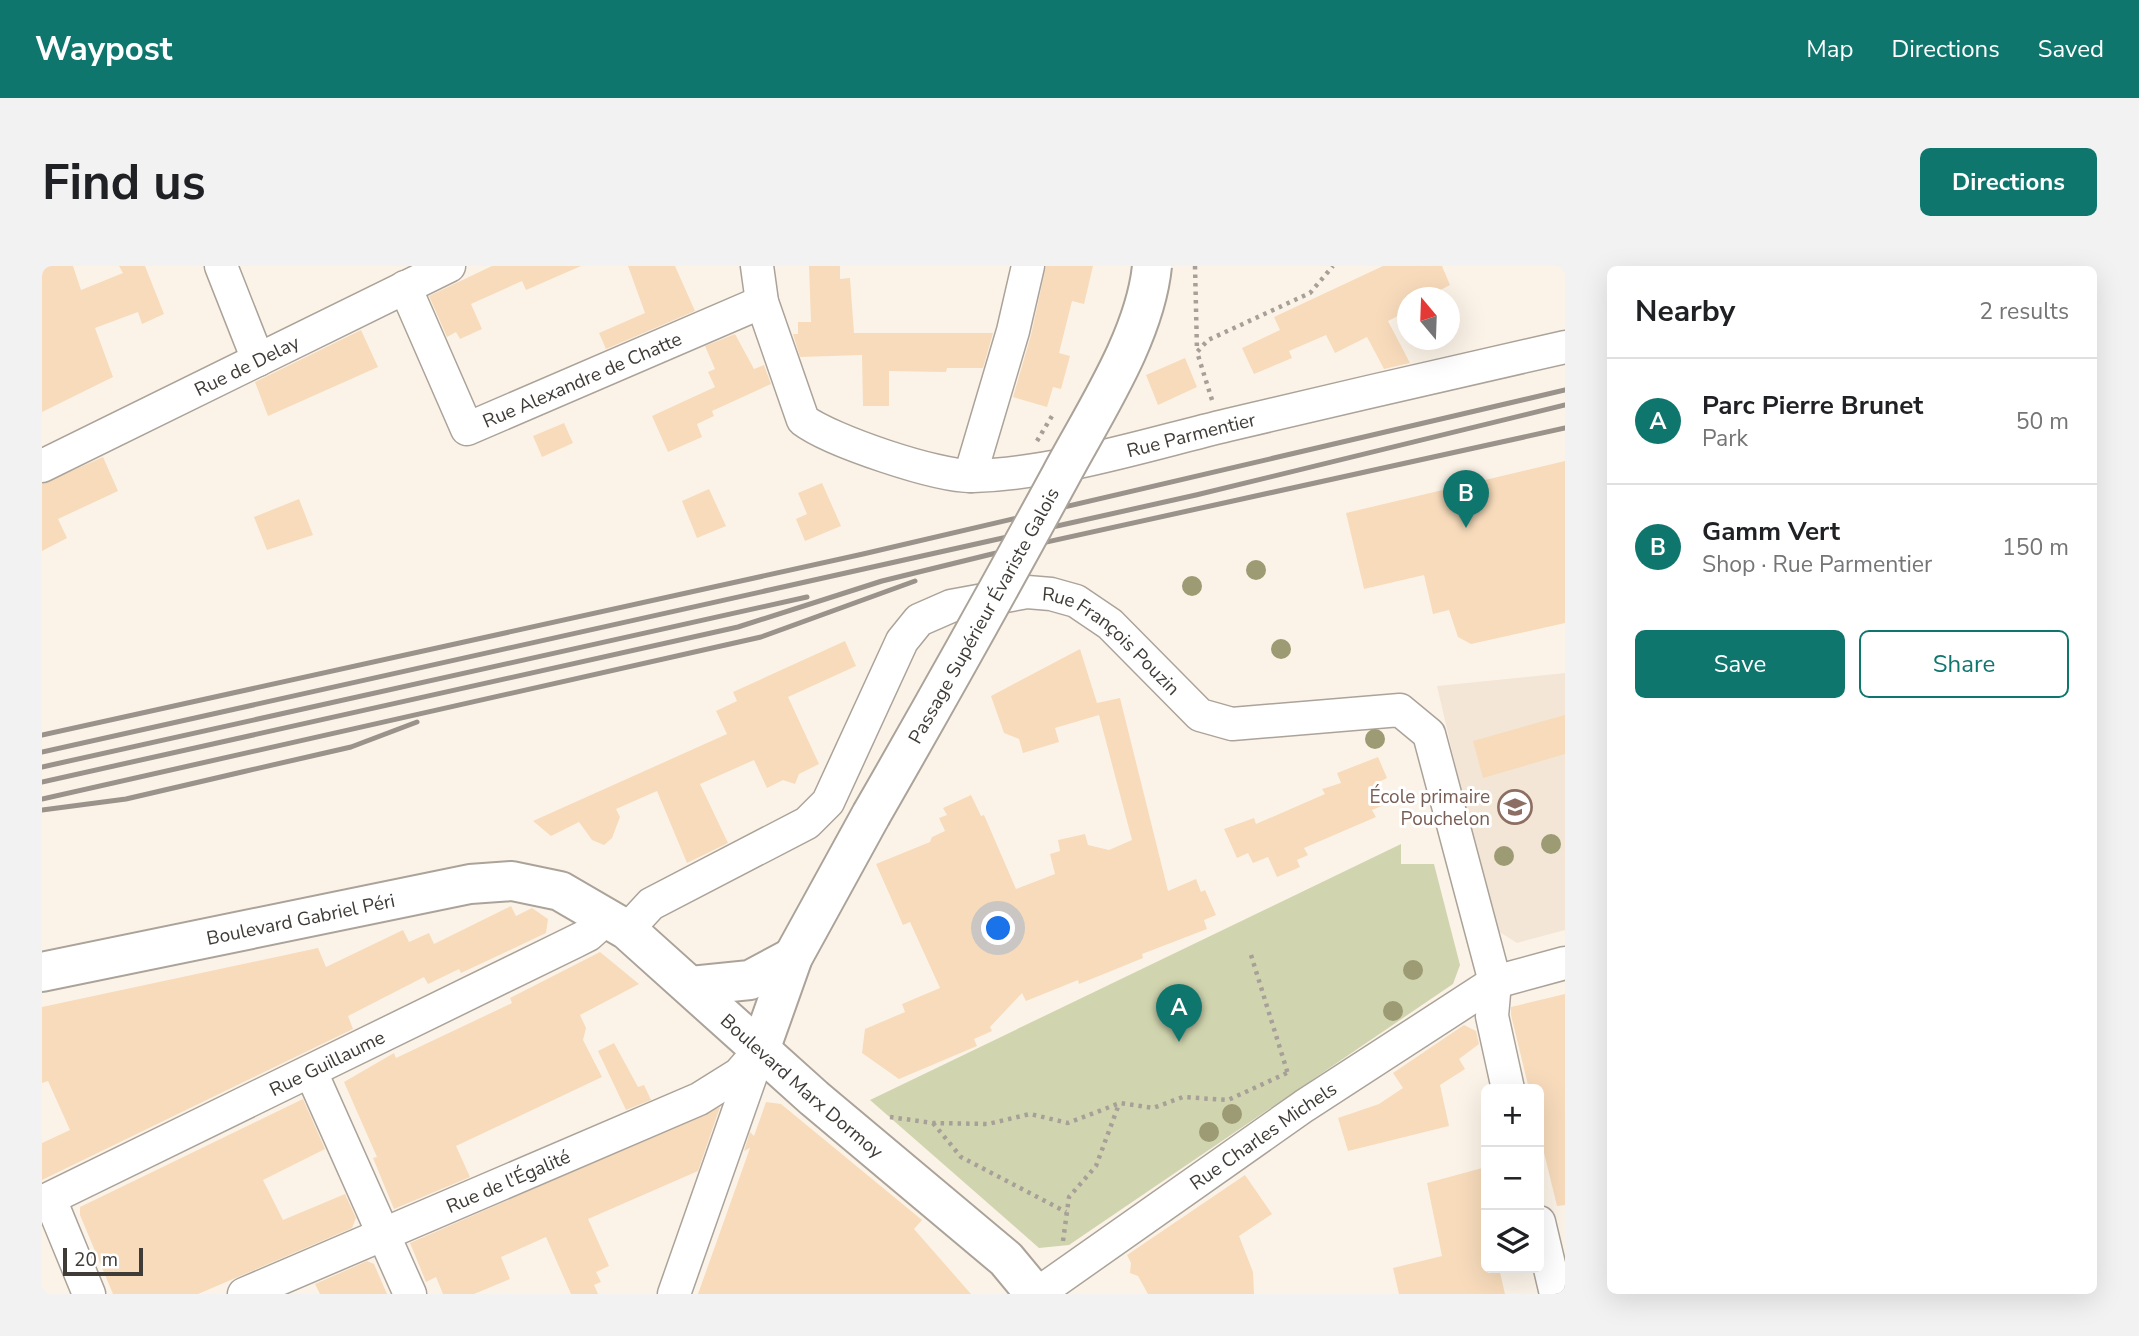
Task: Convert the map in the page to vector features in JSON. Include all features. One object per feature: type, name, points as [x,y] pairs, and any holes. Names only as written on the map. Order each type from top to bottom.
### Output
[{"type":"main road","name":"Passage Supérieur Évariste Galois","points":[[760,1049],[793,957],[975,634],[1116,371],[1141,313],[1152,266]]},
{"type":"main road","name":"Boulevard Gabriel Péri","points":[[42,972],[470,884],[512,881],[560,891]]},
{"type":"main road","name":"Boulevard Marx Dormoy","points":[[560,891],[617,924],[691,986],[760,1049],[1006,1259],[1036,1294]]},
{"type":"main road","points":[[691,986],[750,980],[793,957]]},
{"type":"street","points":[[221,266],[258,360]]},
{"type":"street","name":"Rue de Delay","points":[[42,466],[449,266]]},
{"type":"street","points":[[757,266],[762,302]]},
{"type":"street","points":[[970,476],[1013,331],[1028,266]]},
{"type":"street","name":"Rue Alexandre de Chatte","points":[[405,288],[467,429],[762,302]]},
{"type":"street","name":"Rue Parmentier","points":[[762,302],[803,420],[818,432],[915,464],[970,476],[1019,472],[1565,347]]},
{"type":"street","name":"Rue François Pouzin","points":[[617,924],[807,823],[828,802],[902,641],[919,620],[951,606],[1027,592],[1076,601],[1110,624],[1200,715],[1231,724],[1400,710],[1429,734],[1495,982],[1492,1016],[1507,1084]]},
{"type":"street","name":"Rue Guillaume","points":[[46,1200],[588,934],[617,924]]},
{"type":"street","name":"Rue Charles Michels","points":[[1036,1294],[1304,1107],[1495,982],[1565,963]]},
{"type":"street","points":[[674,1294],[760,1049]]},
{"type":"street","name":"Rue de l'Égalité","points":[[244,1294],[699,1099],[739,1074],[760,1049]]},
{"type":"street","points":[[311,1072],[410,1294]]},
{"type":"street","points":[[46,1200],[89,1294]]},
{"type":"street","points":[[1544,1243],[1556,1294]]},
{"type":"path","points":[[1195,266],[1197,352],[1209,394],[1224,426]]},
{"type":"path","points":[[1197,352],[1208,340],[1310,293],[1333,266]]},
{"type":"path","points":[[1251,955],[1287,1073],[1304,1107]]},
{"type":"path","points":[[900,1119],[933,1123],[988,1124],[1030,1114],[1068,1123],[1120,1103],[1153,1108],[1183,1097],[1228,1100],[1287,1073]]},
{"type":"path","points":[[1069,1273],[1062,1233],[1069,1198],[1096,1166],[1120,1103]]},
{"type":"path","points":[[933,1123],[961,1157],[1066,1212]]},
{"type":"shaded area","name":"École primaire Pouchelon","points":[[1565,673],[1565,930],[1517,943],[1493,928],[1437,686]]},
{"type":"green space","points":[[1401,844],[1401,864],[1434,864],[1460,965],[1453,984],[1069,1245],[1039,1248],[870,1100]]},
{"type":"building","points":[[42,266],[73,266],[81,290],[123,273],[119,266],[145,266],[164,314],[142,324],[138,312],[95,328],[113,377],[42,412]]},
{"type":"building","points":[[492,266],[581,266],[526,290],[522,281],[471,304],[482,329],[460,339],[456,332],[447,337],[429,296]]},
{"type":"building","points":[[628,266],[675,266],[695,311],[606,349],[599,333],[645,313]]},
{"type":"building","points":[[809,266],[840,266],[840,279],[850,278],[854,333],[993,333],[983,368],[947,368],[946,372],[889,371],[889,406],[863,406],[862,355],[800,357],[793,334],[798,334],[798,322],[811,322]]},
{"type":"building","points":[[1046,266],[1093,266],[1084,304],[1072,301],[1059,353],[1070,356],[1061,389],[1053,387],[1047,407],[1013,397],[1031,335]]},
{"type":"building","points":[[1383,266],[1442,266],[1450,285],[1397,287],[1397,316],[1388,321],[1397,338],[1397,350],[1403,350],[1410,363],[1384,369],[1367,337],[1335,353],[1326,335],[1289,351],[1292,358],[1254,374],[1242,348],[1280,330],[1274,317]]},
{"type":"building","points":[[361,330],[378,367],[268,416],[255,382]]},
{"type":"building","points":[[735,334],[754,369],[764,365],[771,384],[712,411],[714,416],[697,424],[702,437],[668,452],[652,416],[715,387],[708,372],[715,369],[705,346]]},
{"type":"building","points":[[1185,358],[1197,387],[1158,405],[1146,375]]},
{"type":"building","points":[[564,423],[573,443],[542,457],[533,436]]},
{"type":"building","points":[[103,457],[118,491],[58,519],[67,538],[42,551],[42,484]]},
{"type":"building","points":[[1565,461],[1565,623],[1471,644],[1458,637],[1449,610],[1433,614],[1424,575],[1364,589],[1346,513]]},
{"type":"building","points":[[822,483],[841,526],[805,541],[796,519],[807,514],[798,493]]},
{"type":"building","points":[[709,489],[726,526],[697,538],[682,501]]},
{"type":"building","points":[[299,499],[313,535],[267,550],[254,517]]},
{"type":"building","points":[[845,641],[856,666],[788,697],[819,764],[799,774],[795,784],[783,780],[767,788],[754,760],[700,784],[728,843],[687,863],[657,791],[616,809],[620,817],[612,838],[604,845],[592,840],[579,822],[551,836],[533,821],[727,734],[716,711],[737,701],[733,692]]},
{"type":"building","points":[[1080,649],[1097,703],[1120,698],[1168,891],[1196,879],[1201,892],[1205,890],[1216,915],[1204,920],[1207,929],[1142,954],[1143,958],[1079,984],[1078,980],[1026,1001],[1022,993],[990,1027],[992,1031],[974,1039],[977,1046],[899,1079],[862,1053],[865,1029],[905,1012],[902,1004],[940,988],[910,922],[903,925],[876,864],[930,842],[932,837],[945,831],[939,818],[947,815],[943,808],[971,795],[981,816],[984,815],[1016,889],[1055,874],[1050,854],[1060,851],[1058,840],[1085,834],[1088,845],[1109,850],[1132,840],[1099,715],[1055,728],[1059,742],[1023,753],[1019,739],[1004,733],[991,696]]},
{"type":"building","points":[[1565,715],[1565,754],[1483,778],[1473,741]]},
{"type":"building","points":[[1378,757],[1387,778],[1375,784],[1384,805],[1372,810],[1376,817],[1304,848],[1308,855],[1297,860],[1300,867],[1277,877],[1268,857],[1253,863],[1248,853],[1237,858],[1224,829],[1254,818],[1256,824],[1325,794],[1322,789],[1341,783],[1337,773]]},
{"type":"building","points":[[511,906],[516,916],[532,908],[548,919],[546,933],[461,973],[459,969],[428,984],[424,977],[348,1016],[353,1029],[42,1180],[42,1143],[70,1130],[48,1081],[42,1083],[42,1007],[318,948],[326,967],[403,930],[409,942],[429,933],[434,944]]},
{"type":"building","points":[[600,952],[639,984],[580,1015],[586,1028],[583,1040],[602,1077],[456,1146],[470,1177],[394,1209],[373,1158],[377,1157],[344,1082],[394,1053],[396,1058],[512,1003],[510,998]]},
{"type":"building","points":[[1565,994],[1565,1205],[1557,1206],[1544,1153],[1544,1084],[1528,1084],[1511,1007]]},
{"type":"building","points":[[1464,1025],[1476,1031],[1479,1044],[1459,1059],[1465,1069],[1440,1085],[1449,1126],[1348,1151],[1338,1118],[1379,1104],[1403,1088],[1393,1073]]},
{"type":"building","points":[[614,1043],[638,1087],[644,1085],[651,1100],[626,1110],[598,1051]]},
{"type":"building","points":[[303,1099],[325,1149],[263,1180],[283,1220],[345,1194],[356,1218],[352,1228],[198,1294],[113,1294],[80,1215],[80,1207]]},
{"type":"building","points":[[766,1102],[781,1104],[922,1220],[914,1229],[971,1294],[698,1294],[750,1148],[744,1151],[750,1132],[754,1136]]},
{"type":"building","points":[[720,1107],[698,1171],[588,1219],[609,1266],[596,1272],[601,1282],[594,1285],[598,1294],[571,1294],[546,1237],[501,1257],[510,1279],[474,1294],[443,1294],[436,1277],[426,1282],[410,1243]]},
{"type":"building","points":[[1481,1168],[1481,1273],[1500,1273],[1505,1294],[1399,1294],[1393,1268],[1442,1256],[1427,1183]]},
{"type":"building","points":[[1245,1175],[1272,1214],[1239,1236],[1253,1272],[1254,1294],[1148,1294],[1138,1276],[1130,1273],[1131,1263],[1127,1255]]},
{"type":"building","points":[[367,1261],[374,1264],[387,1294],[320,1294],[315,1284]]},
{"type":"railway","points":[[42,735],[863,554],[1565,390]]},
{"type":"railway","points":[[42,752],[1196,495],[1565,405]]},
{"type":"railway","points":[[42,782],[738,627],[882,581],[992,554],[1565,428]]},
{"type":"railway","points":[[42,799],[761,637],[915,581]]},
{"type":"railway","points":[[42,767],[807,597]]},
{"type":"railway","points":[[42,810],[126,799],[351,747],[417,722]]},
{"type":"place","name":"Gamm Vert","points":[[1466,528]]},
{"type":"place","name":"École primaire Pouchelon","points":[[1515,807]]},
{"type":"place","name":"Parc Pierre Brunet","points":[[1179,1042]]}]
